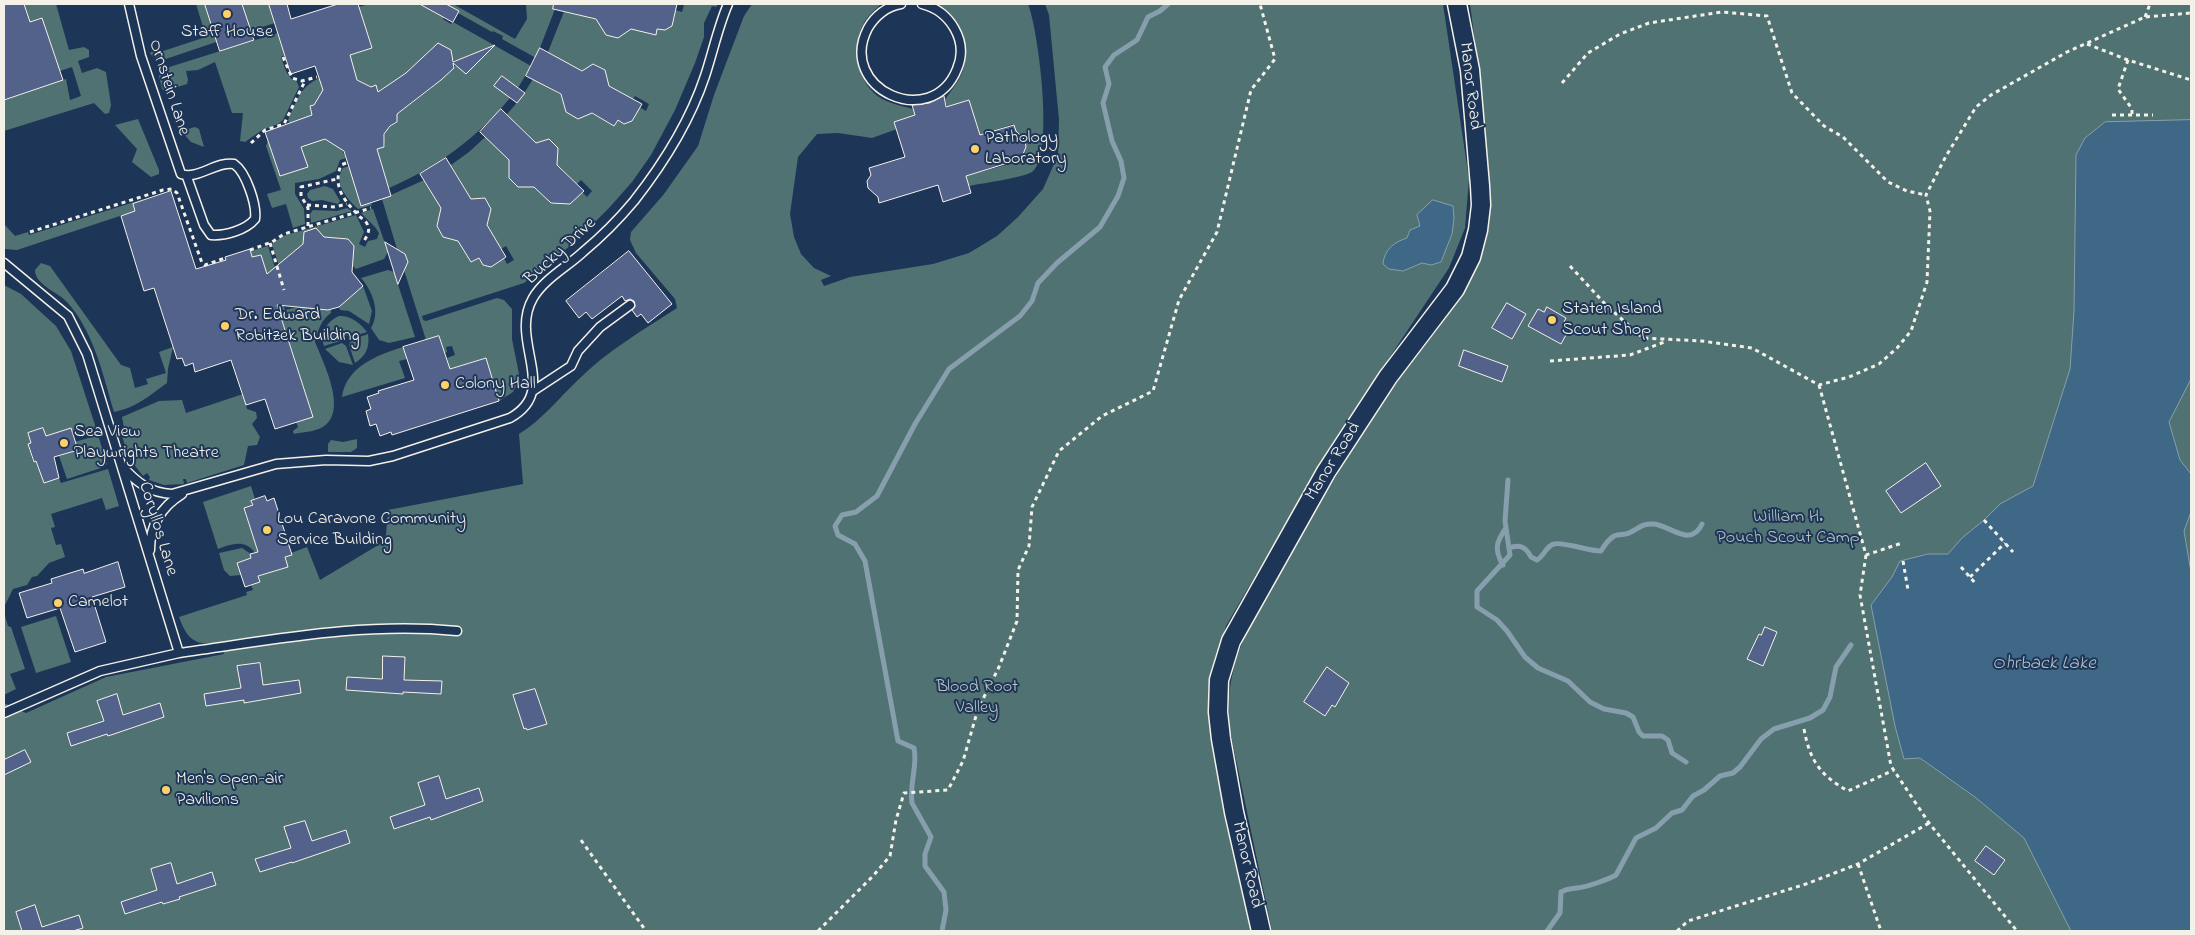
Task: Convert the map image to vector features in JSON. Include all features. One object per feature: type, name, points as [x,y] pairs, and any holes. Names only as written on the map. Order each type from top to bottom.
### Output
[{"type":"street","name":"Manor Road","points":[[1261,931],[1234,812],[1221,739],[1218,712],[1220,680],[1231,641],[1326,472],[1388,377],[1455,289],[1471,257],[1478,230],[1481,205],[1480,186],[1470,70],[1457,4]]},
{"type":"lane","name":"Ornstein Lane","points":[[129,4],[141,56],[155,102],[181,174],[187,176],[222,164],[234,164],[243,173],[255,206],[255,219],[246,227],[225,234],[211,235],[204,225],[187,176]]},
{"type":"lane","name":"Bucky Drive","points":[[533,391],[533,376],[524,331],[528,308],[533,298],[548,281],[610,228],[656,170],[679,133],[705,78],[728,4]]},
{"type":"lane","points":[[901,4],[897,4],[878,16],[868,29],[863,45],[865,67],[876,86],[885,93],[895,98],[917,100],[938,93],[946,86],[956,72],[960,56],[959,40],[953,25],[938,10],[922,4]]},
{"type":"lane","name":"Coryllos Lane","points":[[4,263],[68,316],[87,354],[179,653]]},
{"type":"lane","points":[[122,466],[132,477],[154,492],[172,494],[276,464],[326,460],[369,461],[393,456],[510,418],[525,408],[533,391],[571,366],[578,351],[600,327],[630,305]]},
{"type":"lane","points":[[150,559],[150,541],[158,517],[173,500],[186,491]]},
{"type":"lane","points":[[4,714],[100,671],[179,653],[324,632],[358,629],[415,627],[458,631]]},
{"type":"path","points":[[818,931],[873,876],[890,856],[896,820],[904,793],[948,790],[962,761],[978,709],[999,667],[1017,621],[1018,570],[1029,546],[1032,506],[1059,451],[1102,416],[1153,391],[1178,300],[1218,232],[1250,90],[1275,59],[1260,4]]},
{"type":"path","points":[[2145,16],[2150,4]]},
{"type":"path","points":[[1562,83],[1588,53],[1620,34],[1649,23],[1722,12],[1767,16],[1792,93],[1824,126],[1842,137],[1888,182],[1907,191],[1926,195]]},
{"type":"path","points":[[1570,266],[1606,305],[1644,338],[1702,341],[1752,348],[1819,384],[1849,377],[1879,364],[1897,348],[1911,331],[1928,282],[1930,211],[1926,195],[1946,156],[1976,107],[1991,95],[2067,52],[2145,16],[2191,12]]},
{"type":"path","points":[[2086,43],[2128,60],[2191,80]]},
{"type":"path","points":[[283,57],[292,78],[305,81],[317,77]]},
{"type":"path","points":[[2128,60],[2118,89],[2132,109],[2132,115]]},
{"type":"path","points":[[250,143],[265,130],[284,124],[305,81]]},
{"type":"path","points":[[2112,115],[2153,115]]},
{"type":"path","points":[[346,163],[341,165],[337,180],[340,194],[368,224],[368,232],[364,241]]},
{"type":"path","points":[[308,226],[307,205],[301,196],[301,187],[337,180]]},
{"type":"path","points":[[30,232],[163,190],[172,189],[177,193],[202,263],[205,265],[226,258]]},
{"type":"path","points":[[307,205],[335,207],[348,204]]},
{"type":"path","points":[[250,250],[270,243],[280,235],[371,208]]},
{"type":"path","points":[[270,243],[284,290]]},
{"type":"path","points":[[1550,361],[1630,355],[1669,340]]},
{"type":"path","points":[[1819,384],[1866,555],[1860,595],[1891,766],[1928,823],[2017,931]]},
{"type":"path","points":[[1984,520],[2013,552]]},
{"type":"path","points":[[1866,555],[1902,543]]},
{"type":"path","points":[[1970,577],[2005,543]]},
{"type":"path","points":[[1902,561],[1908,590]]},
{"type":"path","points":[[1961,567],[1976,584]]},
{"type":"path","points":[[1804,729],[1808,748],[1818,767],[1830,781],[1848,791],[1894,770]]},
{"type":"path","points":[[1677,931],[1688,921],[1806,884],[1858,864],[1928,823]]},
{"type":"path","points":[[581,840],[646,931]]},
{"type":"path","points":[[1858,864],[1881,931]]},
{"type":"green space","points":[[24,4],[56,4],[69,50],[84,47],[89,50],[89,57],[78,61],[82,73],[97,68],[106,72],[111,105],[109,113],[105,114],[94,103],[4,131],[4,100],[66,79],[70,100],[81,96],[72,67],[48,75],[57,62],[42,19],[30,22]]},
{"type":"green space","points":[[196,4],[205,4],[219,41],[163,60],[153,57],[150,53],[156,48],[157,53],[206,37]]},
{"type":"green space","points":[[242,4],[269,4],[275,23],[240,34],[248,24]]},
{"type":"green space","points":[[369,4],[420,4],[444,17],[443,19],[451,24],[453,22],[531,66],[518,88],[502,76],[495,85],[510,98],[469,139],[423,171],[389,188],[377,149],[385,146],[385,135],[390,127],[397,123],[397,114],[429,90],[453,67],[479,60],[471,54],[462,59],[451,61],[451,50],[438,44],[406,73],[378,92],[376,85],[371,87],[357,80],[347,56],[372,48],[359,7]]},
{"type":"green space","points":[[441,4],[453,4],[515,39],[527,19],[526,4],[557,4],[536,58],[502,39],[503,36],[458,13],[459,11],[450,6],[449,8]]},
{"type":"green space","points":[[567,4],[566,12],[656,34],[657,29],[665,30],[672,26],[671,9],[682,12],[684,5],[679,4],[718,4],[716,7],[712,6],[704,23],[704,37],[695,63],[675,110],[651,155],[632,182],[609,208],[576,241],[524,283],[422,316],[423,320],[426,321],[497,298],[504,300],[512,309],[512,339],[519,374],[518,383],[513,392],[499,401],[485,358],[450,369],[447,358],[455,355],[452,346],[446,347],[447,352],[445,353],[439,336],[426,340],[404,270],[408,262],[405,254],[397,249],[382,199],[433,176],[425,183],[445,214],[439,218],[437,226],[443,237],[453,240],[457,238],[471,262],[479,258],[483,265],[491,267],[497,263],[499,256],[502,254],[507,264],[514,260],[506,246],[501,249],[484,222],[488,219],[491,209],[485,198],[471,199],[452,167],[444,170],[469,152],[494,129],[514,164],[509,178],[518,187],[529,187],[531,184],[552,204],[557,199],[563,204],[570,204],[576,198],[576,192],[579,189],[587,197],[592,191],[581,180],[577,184],[554,162],[558,158],[558,148],[536,143],[509,117],[502,120],[521,98],[538,71],[534,80],[567,98],[577,119],[587,115],[589,112],[614,126],[618,120],[624,124],[632,121],[636,105],[646,111],[649,104],[635,96],[633,99],[605,84],[605,70],[594,64],[582,71],[546,57]]},
{"type":"green space","name":"Blood Root Valley","points":[[752,4],[881,4],[865,21],[861,30],[857,49],[859,68],[868,86],[874,93],[887,101],[913,109],[915,115],[894,122],[897,129],[872,138],[838,133],[817,134],[798,157],[790,214],[794,237],[801,254],[814,268],[831,276],[821,280],[824,286],[850,277],[933,264],[969,253],[997,236],[1018,217],[1043,189],[1058,155],[1059,120],[1049,15],[1045,4],[1443,4],[1469,179],[1465,228],[1449,268],[1332,444],[1226,626],[1213,668],[1209,715],[1232,843],[1252,931],[4,931],[4,703],[26,713],[106,677],[224,654],[222,644],[206,644],[190,637],[179,617],[247,595],[246,592],[253,590],[251,585],[260,582],[258,576],[287,567],[285,557],[307,547],[320,580],[380,544],[386,535],[388,510],[523,484],[519,434],[543,415],[589,369],[626,341],[677,308],[675,299],[636,253],[630,240],[631,232],[664,194],[698,146],[714,95],[744,16]]},
{"type":"green space","points":[[937,4],[1028,4],[1040,63],[1043,118],[1039,161],[1032,172],[969,186],[966,176],[1024,160],[1022,154],[1025,142],[1022,136],[1016,132],[1013,124],[980,135],[969,100],[947,107],[945,100],[963,70],[966,51],[962,32],[957,23],[952,15]]},
{"type":"green space","name":"William H. Pouch Scout Camp","points":[[1470,4],[2191,4],[2191,931],[1272,931],[1230,726],[1229,700],[1234,669],[1247,631],[1256,613],[1343,464],[1393,388],[1459,298],[1480,260],[1488,230],[1490,200],[1482,101]]},
{"type":"green space","points":[[278,33],[285,55],[281,57],[285,68],[290,78],[297,82],[299,87],[283,120],[262,130],[245,142],[240,141],[243,113],[232,113],[215,62],[198,70],[186,71],[187,84],[165,91],[162,89],[159,76],[163,69]]},
{"type":"green space","points":[[320,78],[323,90],[314,105],[310,107],[320,140],[325,139],[341,148],[346,158],[340,160],[336,171],[319,179],[295,183],[295,194],[304,209],[305,224],[293,228],[286,204],[272,208],[267,194],[281,190],[266,146],[268,141],[280,176],[307,167],[288,120],[303,90],[313,81]]},
{"type":"green space","points":[[138,119],[159,170],[159,174],[151,177],[132,162],[137,149],[115,125]]},
{"type":"green space","points":[[195,127],[199,129],[204,147],[191,142],[181,131]]},
{"type":"green space","points":[[349,166],[361,205],[371,203],[372,205],[358,209],[340,185],[340,174],[343,168]]},
{"type":"green space","points":[[325,186],[333,189],[340,201],[338,204],[322,200],[312,201],[308,198],[307,194],[310,190]]},
{"type":"green space","points":[[147,198],[133,204],[135,211],[17,250],[4,249],[5,225],[15,236],[28,232],[29,235]]},
{"type":"green space","points":[[347,208],[352,211],[311,223],[310,214],[313,210],[337,211]]},
{"type":"green space","points":[[373,209],[388,252],[384,259],[356,269],[347,260],[353,254],[354,246],[348,239],[324,237],[316,229],[304,232],[303,244],[284,260],[283,269],[287,291],[272,244],[283,236],[356,215],[364,232],[359,244],[365,247],[368,241],[377,239],[379,233],[361,213]]},
{"type":"green space","points":[[268,246],[283,292],[274,295],[261,255],[252,257],[251,251]]},
{"type":"green space","points":[[41,263],[50,266],[121,365],[130,368],[135,388],[148,384],[146,379],[166,373],[159,352],[173,347],[167,383],[136,404],[114,412],[91,340],[67,302],[39,280],[35,270]]},
{"type":"green space","points":[[388,270],[394,272],[415,337],[389,343],[379,340],[371,328],[375,315],[374,302],[369,289],[361,278]]},
{"type":"green space","points":[[4,285],[21,294],[56,326],[71,351],[96,428],[73,435],[46,436],[43,428],[28,433],[31,443],[28,444],[33,462],[36,461],[44,483],[59,478],[61,483],[108,469],[119,506],[106,510],[102,498],[51,514],[55,527],[51,528],[56,545],[61,544],[65,557],[49,563],[37,576],[32,577],[27,585],[13,589],[4,607]]},
{"type":"green space","points":[[363,286],[372,311],[369,324],[349,311],[340,310],[339,307]]},
{"type":"green space","points":[[283,303],[285,310],[298,307],[331,310],[331,313],[320,326],[315,342],[332,387],[333,411],[329,421],[321,428],[294,434],[293,431],[298,427],[296,422],[313,417],[277,304]]},
{"type":"green space","points":[[339,316],[354,320],[367,332],[351,337],[344,335],[340,341],[324,346],[323,337],[328,324]]},
{"type":"green space","points":[[368,334],[366,351],[355,363],[349,345],[351,340]]},
{"type":"green space","points":[[342,343],[346,346],[353,365],[339,362],[325,349]]},
{"type":"green space","points":[[403,347],[407,359],[399,361],[405,378],[342,397],[345,387],[356,370],[373,358]]},
{"type":"green space","points":[[243,394],[247,409],[256,412],[257,418],[252,424],[260,437],[257,445],[248,446],[244,465],[187,483],[186,479],[183,479],[184,484],[164,485],[149,480],[150,477],[147,473],[143,476],[129,458],[120,430],[124,428],[122,417],[159,401],[182,400],[186,413]]},
{"type":"green space","points":[[98,435],[107,464],[104,467],[67,479],[59,456],[78,450],[75,442]]},
{"type":"green space","points":[[357,439],[357,448],[351,452],[328,452],[328,444],[331,440],[343,442]]},
{"type":"green space","points":[[251,486],[255,499],[251,501],[253,505],[244,508],[258,552],[255,553],[243,544],[218,549],[203,502]]},
{"type":"green space","points":[[242,548],[251,554],[251,558],[237,563],[241,575],[230,576],[224,570],[219,553]]},
{"type":"green space","points":[[4,613],[8,626],[11,627],[25,669],[10,674],[16,689],[4,695]]},
{"type":"green space","points":[[56,616],[71,662],[36,673],[21,627]]},
{"type":"water","name":"Ohrback Lake","points":[[2191,120],[2191,379],[2169,422],[2180,460],[2191,474],[2191,512],[2184,531],[2191,572],[2191,931],[2071,931],[2024,838],[1975,797],[1920,758],[1904,759],[1895,726],[1871,605],[1892,577],[1900,561],[1928,554],[1948,554],[1962,538],[2000,504],[2033,486],[2070,369],[2074,311],[2076,155],[2085,138],[2105,122]]},
{"type":"water","points":[[1433,200],[1453,206],[1452,234],[1441,262],[1431,265],[1422,263],[1403,271],[1389,269],[1383,264],[1385,255],[1394,244],[1407,238],[1410,230],[1420,226],[1417,215]]},
{"type":"building","points":[[4,4],[24,4],[30,22],[42,18],[63,80],[4,100]]},
{"type":"building","name":"Staff House","points":[[205,4],[242,4],[254,40],[220,51]]},
{"type":"building","points":[[269,4],[287,4],[291,19],[338,4],[358,4],[372,48],[350,55],[357,80],[371,87],[376,85],[378,92],[406,73],[438,43],[451,50],[453,62],[495,45],[466,74],[453,63],[454,68],[441,80],[397,114],[397,122],[390,126],[384,134],[384,147],[377,149],[391,196],[361,206],[344,151],[325,139],[301,147],[308,167],[280,176],[265,132],[312,115],[310,106],[314,105],[323,90],[315,66],[291,74]]},
{"type":"building","points":[[420,4],[446,4],[459,11],[453,22]]},
{"type":"building","points":[[554,4],[677,4],[672,26],[665,30],[657,29],[656,35],[631,29],[618,38],[606,35],[596,19],[553,9]]},
{"type":"building","points":[[540,48],[582,71],[593,64],[605,70],[609,86],[642,104],[632,121],[624,124],[618,120],[614,126],[592,113],[578,119],[566,112],[561,94],[526,76]]},
{"type":"building","points":[[502,76],[525,93],[517,103],[494,86]]},
{"type":"building","name":"Pathology Laboratory","points":[[944,96],[946,107],[969,100],[980,135],[1014,125],[1016,131],[1025,140],[1024,158],[966,176],[971,193],[943,202],[938,185],[879,203],[878,197],[868,188],[867,181],[871,175],[869,168],[905,157],[894,122],[915,115],[912,105],[929,103]]},
{"type":"building","points":[[501,109],[536,143],[549,139],[558,148],[557,165],[584,191],[570,204],[551,203],[534,187],[518,187],[509,178],[509,160],[480,132]]},
{"type":"building","points":[[446,158],[471,199],[485,198],[491,209],[487,225],[506,257],[491,267],[483,265],[479,258],[471,262],[458,241],[443,237],[437,226],[441,208],[420,174]]},
{"type":"building","name":"Dr. Edward Robitzek Building","points":[[171,191],[196,269],[226,260],[225,257],[250,249],[252,257],[261,255],[267,274],[303,244],[304,232],[316,228],[324,237],[348,239],[354,246],[352,272],[363,286],[339,307],[328,310],[277,305],[313,417],[275,429],[265,399],[246,405],[231,360],[195,372],[193,363],[185,366],[182,358],[177,359],[154,288],[144,291],[121,216],[135,211],[133,204]]},
{"type":"building","points":[[385,242],[405,254],[408,262],[398,284]]},
{"type":"building","points":[[629,251],[672,304],[648,323],[641,314],[637,317],[632,310],[635,307],[634,301],[630,299],[625,301],[622,296],[592,319],[586,312],[579,318],[566,301]]},
{"type":"building","points":[[1507,303],[1526,314],[1512,339],[1492,328]]},
{"type":"building","points":[[1547,307],[1566,318],[1564,322],[1571,326],[1561,344],[1528,326],[1538,309],[1544,312]]},
{"type":"building","name":"Colony Hall","points":[[439,336],[450,369],[486,358],[499,401],[392,435],[391,432],[380,436],[376,424],[370,426],[366,411],[371,409],[367,397],[379,393],[378,391],[414,380],[403,347]]},
{"type":"building","points":[[1464,350],[1508,366],[1502,382],[1459,366]]},
{"type":"building","points":[[43,428],[46,436],[71,428],[78,450],[54,457],[59,478],[44,483],[28,444],[31,443],[28,433]]},
{"type":"building","points":[[1926,463],[1941,486],[1901,513],[1886,491]]},
{"type":"building","name":"Lou Caravone Community Service Building","points":[[265,496],[267,501],[274,498],[292,555],[285,557],[288,567],[258,576],[260,582],[245,587],[237,563],[251,558],[250,554],[258,552],[244,508],[253,505],[251,501]]},
{"type":"building","name":"Camelot","points":[[118,562],[125,587],[92,597],[106,642],[75,652],[60,608],[27,618],[19,593],[52,583],[51,579],[83,569],[84,573]]},
{"type":"building","points":[[1765,627],[1777,632],[1763,666],[1747,659],[1759,634],[1761,635]]},
{"type":"building","points":[[383,656],[405,657],[404,680],[442,681],[441,694],[403,692],[403,694],[346,690],[347,677],[382,679]]},
{"type":"building","points":[[260,663],[263,685],[299,680],[301,693],[244,703],[244,700],[206,706],[204,694],[241,688],[237,666]]},
{"type":"building","points":[[1327,667],[1349,683],[1335,707],[1332,705],[1325,716],[1304,702]]},
{"type":"building","points":[[535,689],[547,724],[527,730],[526,728],[524,729],[513,695]]},
{"type":"building","points":[[117,694],[123,715],[160,703],[164,717],[71,746],[67,733],[104,721],[97,701]]},
{"type":"building","points":[[25,750],[31,762],[4,775],[4,760]]},
{"type":"building","points":[[439,776],[446,799],[479,788],[483,801],[431,820],[430,817],[394,829],[390,817],[425,805],[418,783]]},
{"type":"building","points":[[305,821],[312,841],[346,830],[350,843],[260,872],[255,859],[291,848],[284,827]]},
{"type":"building","points":[[1986,846],[2005,860],[1994,875],[1975,861]]},
{"type":"building","points":[[171,863],[177,884],[212,872],[216,885],[179,897],[180,899],[163,904],[162,902],[125,914],[121,902],[157,890],[151,869]]},
{"type":"building","points":[[35,905],[42,927],[79,915],[83,928],[73,931],[22,931],[16,912]]},
{"type":"waterway","points":[[942,931],[946,910],[944,892],[925,866],[925,854],[931,837],[912,803],[911,796],[915,762],[914,748],[898,741],[865,561],[855,544],[838,535],[835,526],[842,515],[856,512],[877,496],[915,424],[949,369],[1020,316],[1032,301],[1038,283],[1057,263],[1100,227],[1118,196],[1124,178],[1121,161],[1112,141],[1103,103],[1109,84],[1105,67],[1114,55],[1137,40],[1148,17],[1160,11],[1168,4]]},
{"type":"waterway","points":[[1508,480],[1505,521],[1510,555],[1477,591],[1477,607],[1497,620],[1525,657],[1538,668],[1568,681],[1590,702],[1604,709],[1626,713],[1633,717],[1639,732],[1643,736],[1662,736],[1668,740],[1672,753],[1686,762]]},
{"type":"waterway","points":[[1509,548],[1522,547],[1531,557],[1537,560],[1549,547],[1558,543],[1601,551],[1614,536],[1627,534],[1646,524],[1654,524],[1686,535],[1697,531],[1702,524]]},
{"type":"waterway","points":[[1503,565],[1498,555],[1497,546],[1506,528]]},
{"type":"waterway","points":[[1547,931],[1560,913],[1561,892],[1567,889],[1591,885],[1616,875],[1636,838],[1656,828],[1672,813],[1682,810],[1693,796],[1704,790],[1720,776],[1733,773],[1740,767],[1761,739],[1774,729],[1810,718],[1823,710],[1830,697],[1836,667],[1851,645]]},
{"type":"place","name":"Staff House","points":[[227,14]]},
{"type":"place","name":"Pathology Laboratory","points":[[975,149]]},
{"type":"place","name":"Staten Island Scout Shop","points":[[1552,320]]},
{"type":"place","name":"Dr. Edward Robitzek Building","points":[[225,326]]},
{"type":"place","name":"Colony Hall","points":[[445,385]]},
{"type":"place","name":"Sea View Playwrights Theatre","points":[[64,443]]},
{"type":"place","name":"Lou Caravone Community Service Building","points":[[267,530]]},
{"type":"place","name":"Camelot","points":[[58,603]]},
{"type":"place","name":"Men's Open-air Pavilions","points":[[166,790]]}]
